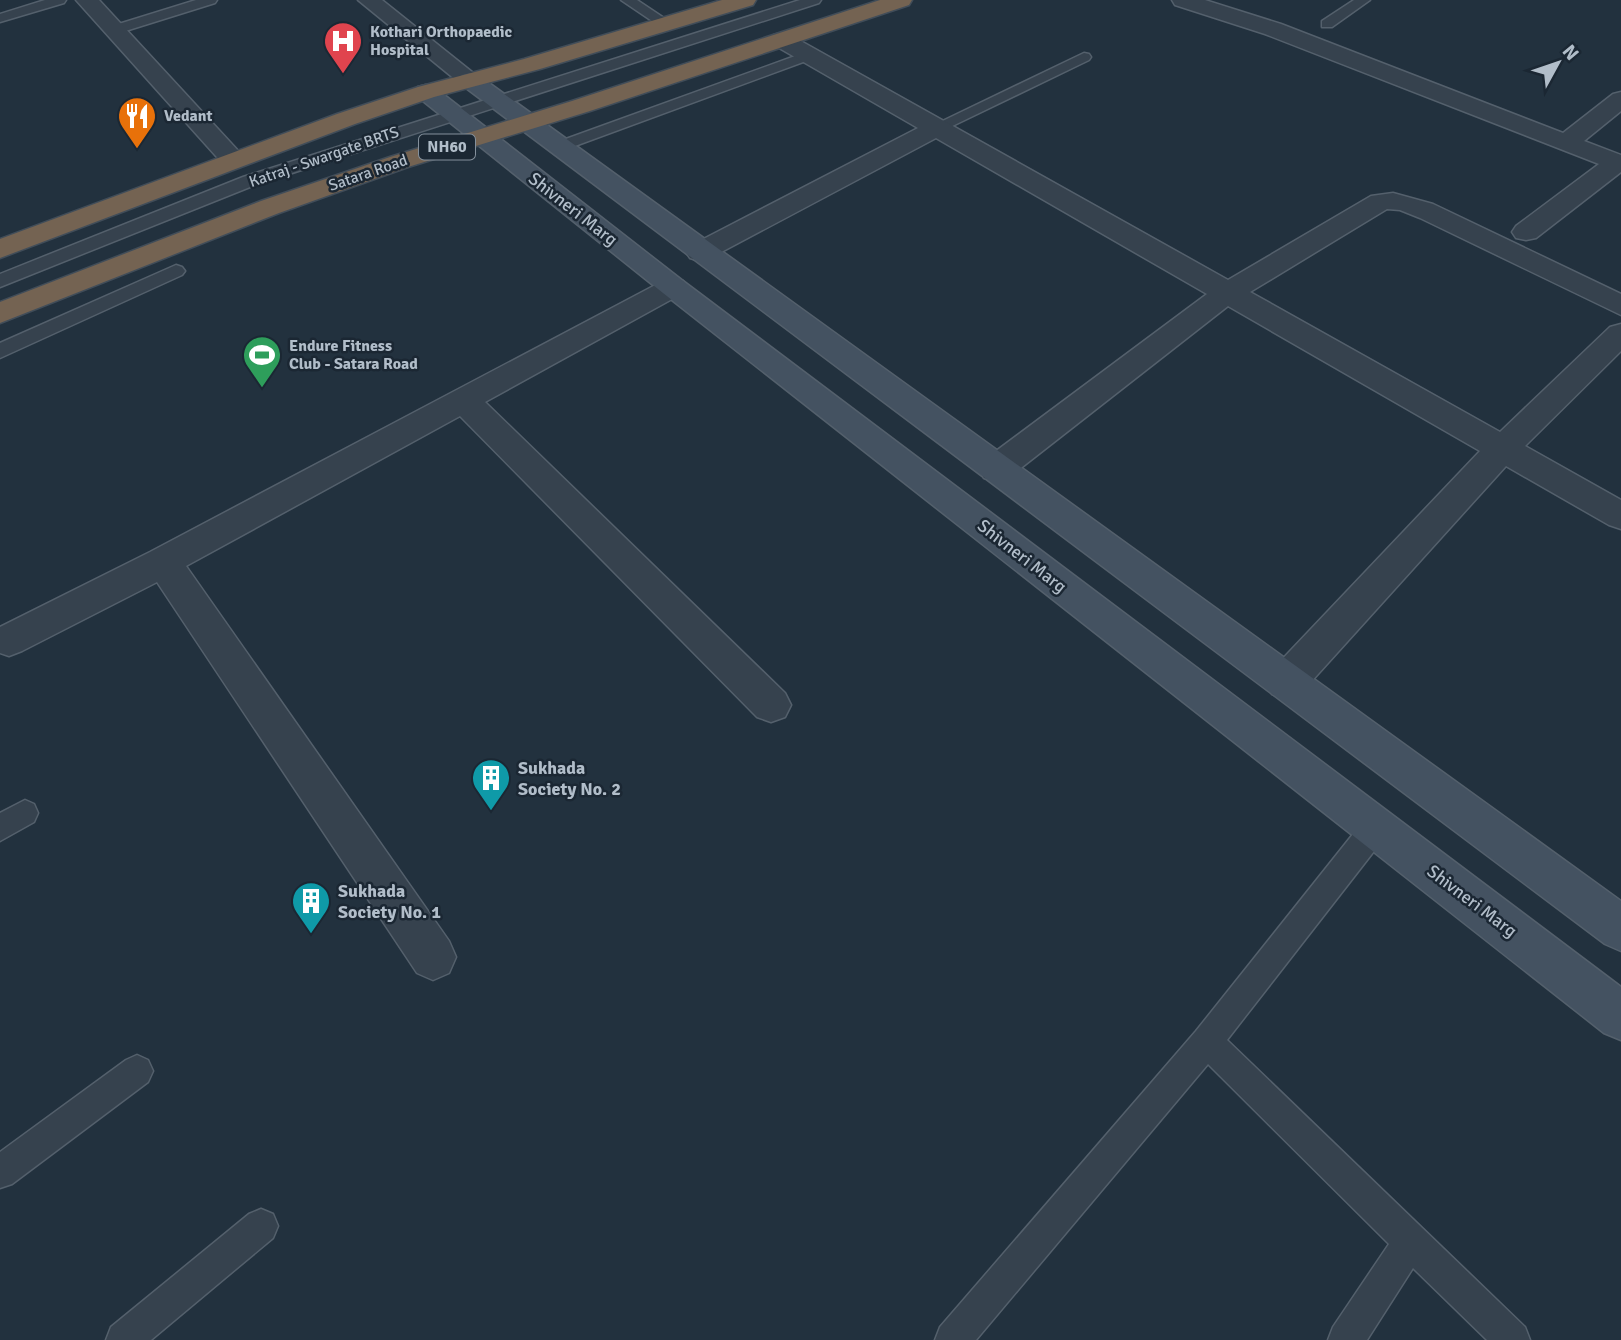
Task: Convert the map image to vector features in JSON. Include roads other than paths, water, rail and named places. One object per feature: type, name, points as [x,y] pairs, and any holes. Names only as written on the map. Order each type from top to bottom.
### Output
[{"type":"highway","points":[[0,249],[233,160],[439,103],[470,80],[745,0]]},
{"type":"highway","name":"Satara Road","points":[[0,313],[270,207],[901,0]]},
{"type":"main road","points":[[470,80],[524,123],[1621,928]]},
{"type":"main road","name":"Shivneri Marg","points":[[439,103],[673,287],[1621,1016]]},
{"type":"street","points":[[87,0],[233,160]]},
{"type":"street","points":[[369,0],[470,80]]},
{"type":"street","points":[[1183,0],[1273,29],[1619,163]]},
{"type":"street","points":[[1222,0],[1273,29]]},
{"type":"street","points":[[782,40],[1621,516]]},
{"type":"street","points":[[1567,142],[1621,99]]},
{"type":"street","points":[[700,252],[936,128]]},
{"type":"street","points":[[1526,232],[1619,163]]},
{"type":"street","points":[[996,469],[1227,293],[1372,205],[1390,200],[1429,212],[1621,306]]},
{"type":"street","points":[[9,640],[163,562],[673,287]]},
{"type":"street","points":[[1286,682],[1502,449],[1621,334]]},
{"type":"street","points":[[464,401],[771,705]]},
{"type":"street","points":[[163,562],[433,957]]},
{"type":"lane","points":[[0,18],[59,0]]},
{"type":"lane","points":[[114,30],[210,0]]},
{"type":"lane","points":[[628,0],[666,24]]},
{"type":"lane","name":"Katraj - Swargate BRTS","points":[[0,281],[439,103],[497,101],[814,0]]},
{"type":"lane","points":[[1326,23],[1363,0]]},
{"type":"lane","points":[[558,147],[808,55]]},
{"type":"lane","points":[[936,128],[1084,57]]},
{"type":"lane","points":[[0,351],[176,271]]},
{"type":"lane","points":[[0,828],[25,813]]},
{"type":"lane","points":[[953,1340],[1207,1042],[1376,828]]},
{"type":"lane","points":[[1207,1042],[1512,1340]]},
{"type":"lane","points":[[0,1172],[137,1071]]},
{"type":"lane","points":[[124,1340],[261,1226]]},
{"type":"lane","points":[[1346,1340],[1411,1241]]},
{"type":"place","name":"Kothari Orthopaedic Hospital","points":[[343,75]]},
{"type":"place","name":"Vedant","points":[[137,150]]},
{"type":"place","name":"Endure Fitness Club - Satara Road","points":[[262,389]]},
{"type":"place","name":"Sukhada Society No. 2","points":[[491,812]]},
{"type":"place","name":"Sukhada Society No. 1","points":[[311,935]]}]
